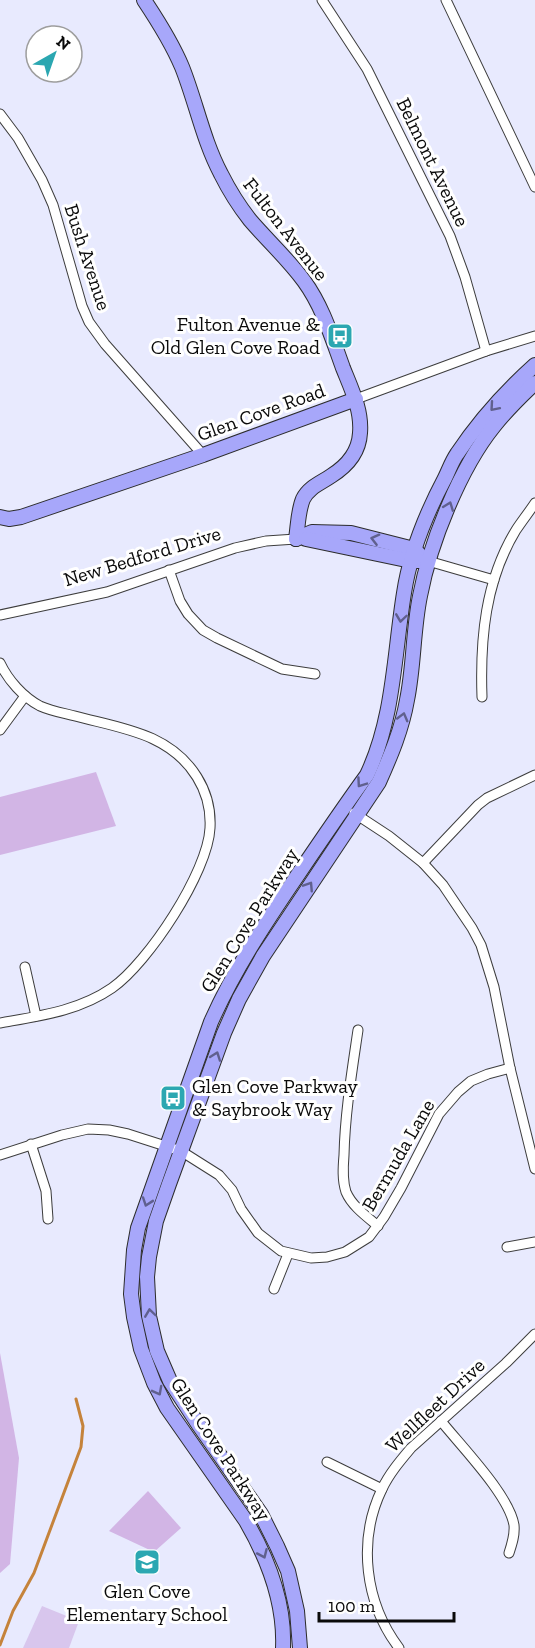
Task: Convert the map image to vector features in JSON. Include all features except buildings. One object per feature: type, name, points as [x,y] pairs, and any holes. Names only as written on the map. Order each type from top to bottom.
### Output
[{"type":"main road","name":"Fulton Avenue","points":[[144,0],[174,49],[211,153],[223,177],[242,208],[298,273],[313,294],[356,399],[360,426],[356,452],[331,476],[309,490],[303,499],[299,513],[296,539]]},
{"type":"main road","name":"Glen Cove Parkway","points":[[284,1648],[280,1610],[272,1574],[256,1538],[167,1408],[154,1383],[141,1349],[131,1294],[138,1228],[211,1022],[223,995],[273,912],[367,775],[375,757],[391,699],[404,591],[413,555],[434,500],[457,455],[487,414],[535,365]]},
{"type":"main road","name":"Glen Cove Parkway","points":[[300,1648],[297,1611],[288,1571],[277,1546],[261,1514],[170,1381],[158,1351],[149,1316],[147,1277],[149,1257],[156,1221],[224,1033],[239,999],[263,956],[379,782],[397,738],[407,699],[418,606],[428,561],[452,497],[470,462],[493,427],[519,397],[535,383]]},
{"type":"main road","name":"Glen Cove Road","points":[[0,517],[9,519],[21,517],[356,399]]},
{"type":"main road","name":"New Bedford Drive","points":[[296,539],[312,532],[351,533],[428,561]]},
{"type":"street","name":"Belmont Avenue","points":[[322,0],[367,69],[446,226],[462,268],[486,351]]},
{"type":"street","points":[[446,0],[535,187]]},
{"type":"street","name":"Bush Avenue","points":[[0,114],[18,138],[42,180],[61,231],[82,306],[89,322],[105,344],[203,454]]},
{"type":"street","name":"Glen Cove Road","points":[[356,399],[486,351],[535,336]]},
{"type":"street","points":[[482,697],[481,666],[486,608],[494,580],[516,531],[535,503]]},
{"type":"street","name":"New Bedford Drive","points":[[0,615],[107,592],[235,548],[296,539]]},
{"type":"street","name":"New Bedford Drive","points":[[428,561],[494,580]]},
{"type":"street","points":[[169,570],[184,608],[203,630],[282,669],[315,674]]},
{"type":"street","points":[[0,663],[4,672],[25,696],[40,706],[140,733],[177,752],[198,778],[209,801],[210,830],[204,858],[193,882],[162,933],[141,961],[112,988],[96,998],[63,1011],[0,1023]]},
{"type":"street","points":[[0,730],[25,696]]},
{"type":"street","points":[[423,862],[487,798],[535,775]]},
{"type":"street","points":[[344,807],[389,836],[423,862],[455,902],[481,945],[494,987],[510,1068],[535,1169]]},
{"type":"street","points":[[25,966],[36,1016]]},
{"type":"street","points":[[358,1030],[344,1143],[343,1177],[346,1192],[359,1210],[378,1226]]},
{"type":"street","name":"Bermuda Lane","points":[[0,1155],[88,1129],[128,1134],[181,1151],[219,1175],[232,1190],[241,1209],[258,1233],[281,1251],[311,1258],[327,1257],[345,1252],[369,1237],[378,1226],[401,1188],[439,1114],[458,1092],[471,1081],[510,1068]]},
{"type":"street","points":[[31,1144],[46,1191],[48,1219]]},
{"type":"street","points":[[507,1247],[535,1242]]},
{"type":"street","points":[[274,1289],[288,1254]]},
{"type":"street","name":"Wellfleet Drive","points":[[399,1648],[388,1632],[379,1612],[371,1591],[368,1568],[368,1539],[382,1488],[398,1462],[411,1448],[535,1334]]},
{"type":"street","points":[[441,1421],[499,1491],[514,1523],[514,1534],[509,1553]]},
{"type":"street","points":[[327,1462],[382,1488]]},
{"type":"shaded area","points":[[96,772],[116,826],[0,855],[0,797]]},
{"type":"shaded area","points":[[0,1353],[19,1458],[10,1564],[0,1573]]},
{"type":"shaded area","points":[[148,1491],[181,1528],[154,1552],[109,1531]]},
{"type":"shaded area","points":[[42,1606],[79,1621],[69,1648],[23,1648]]},
{"type":"waterway","points":[[0,1645],[13,1611],[34,1573],[81,1447],[83,1426],[76,1399]]},
{"type":"place","name":"Fulton Avenue & Old Glen Cove Road","points":[[340,336]]},
{"type":"place","name":"Glen Cove Parkway & Saybrook Way","points":[[173,1098]]},
{"type":"place","name":"Glen Cove Elementary School","points":[[147,1562]]}]
